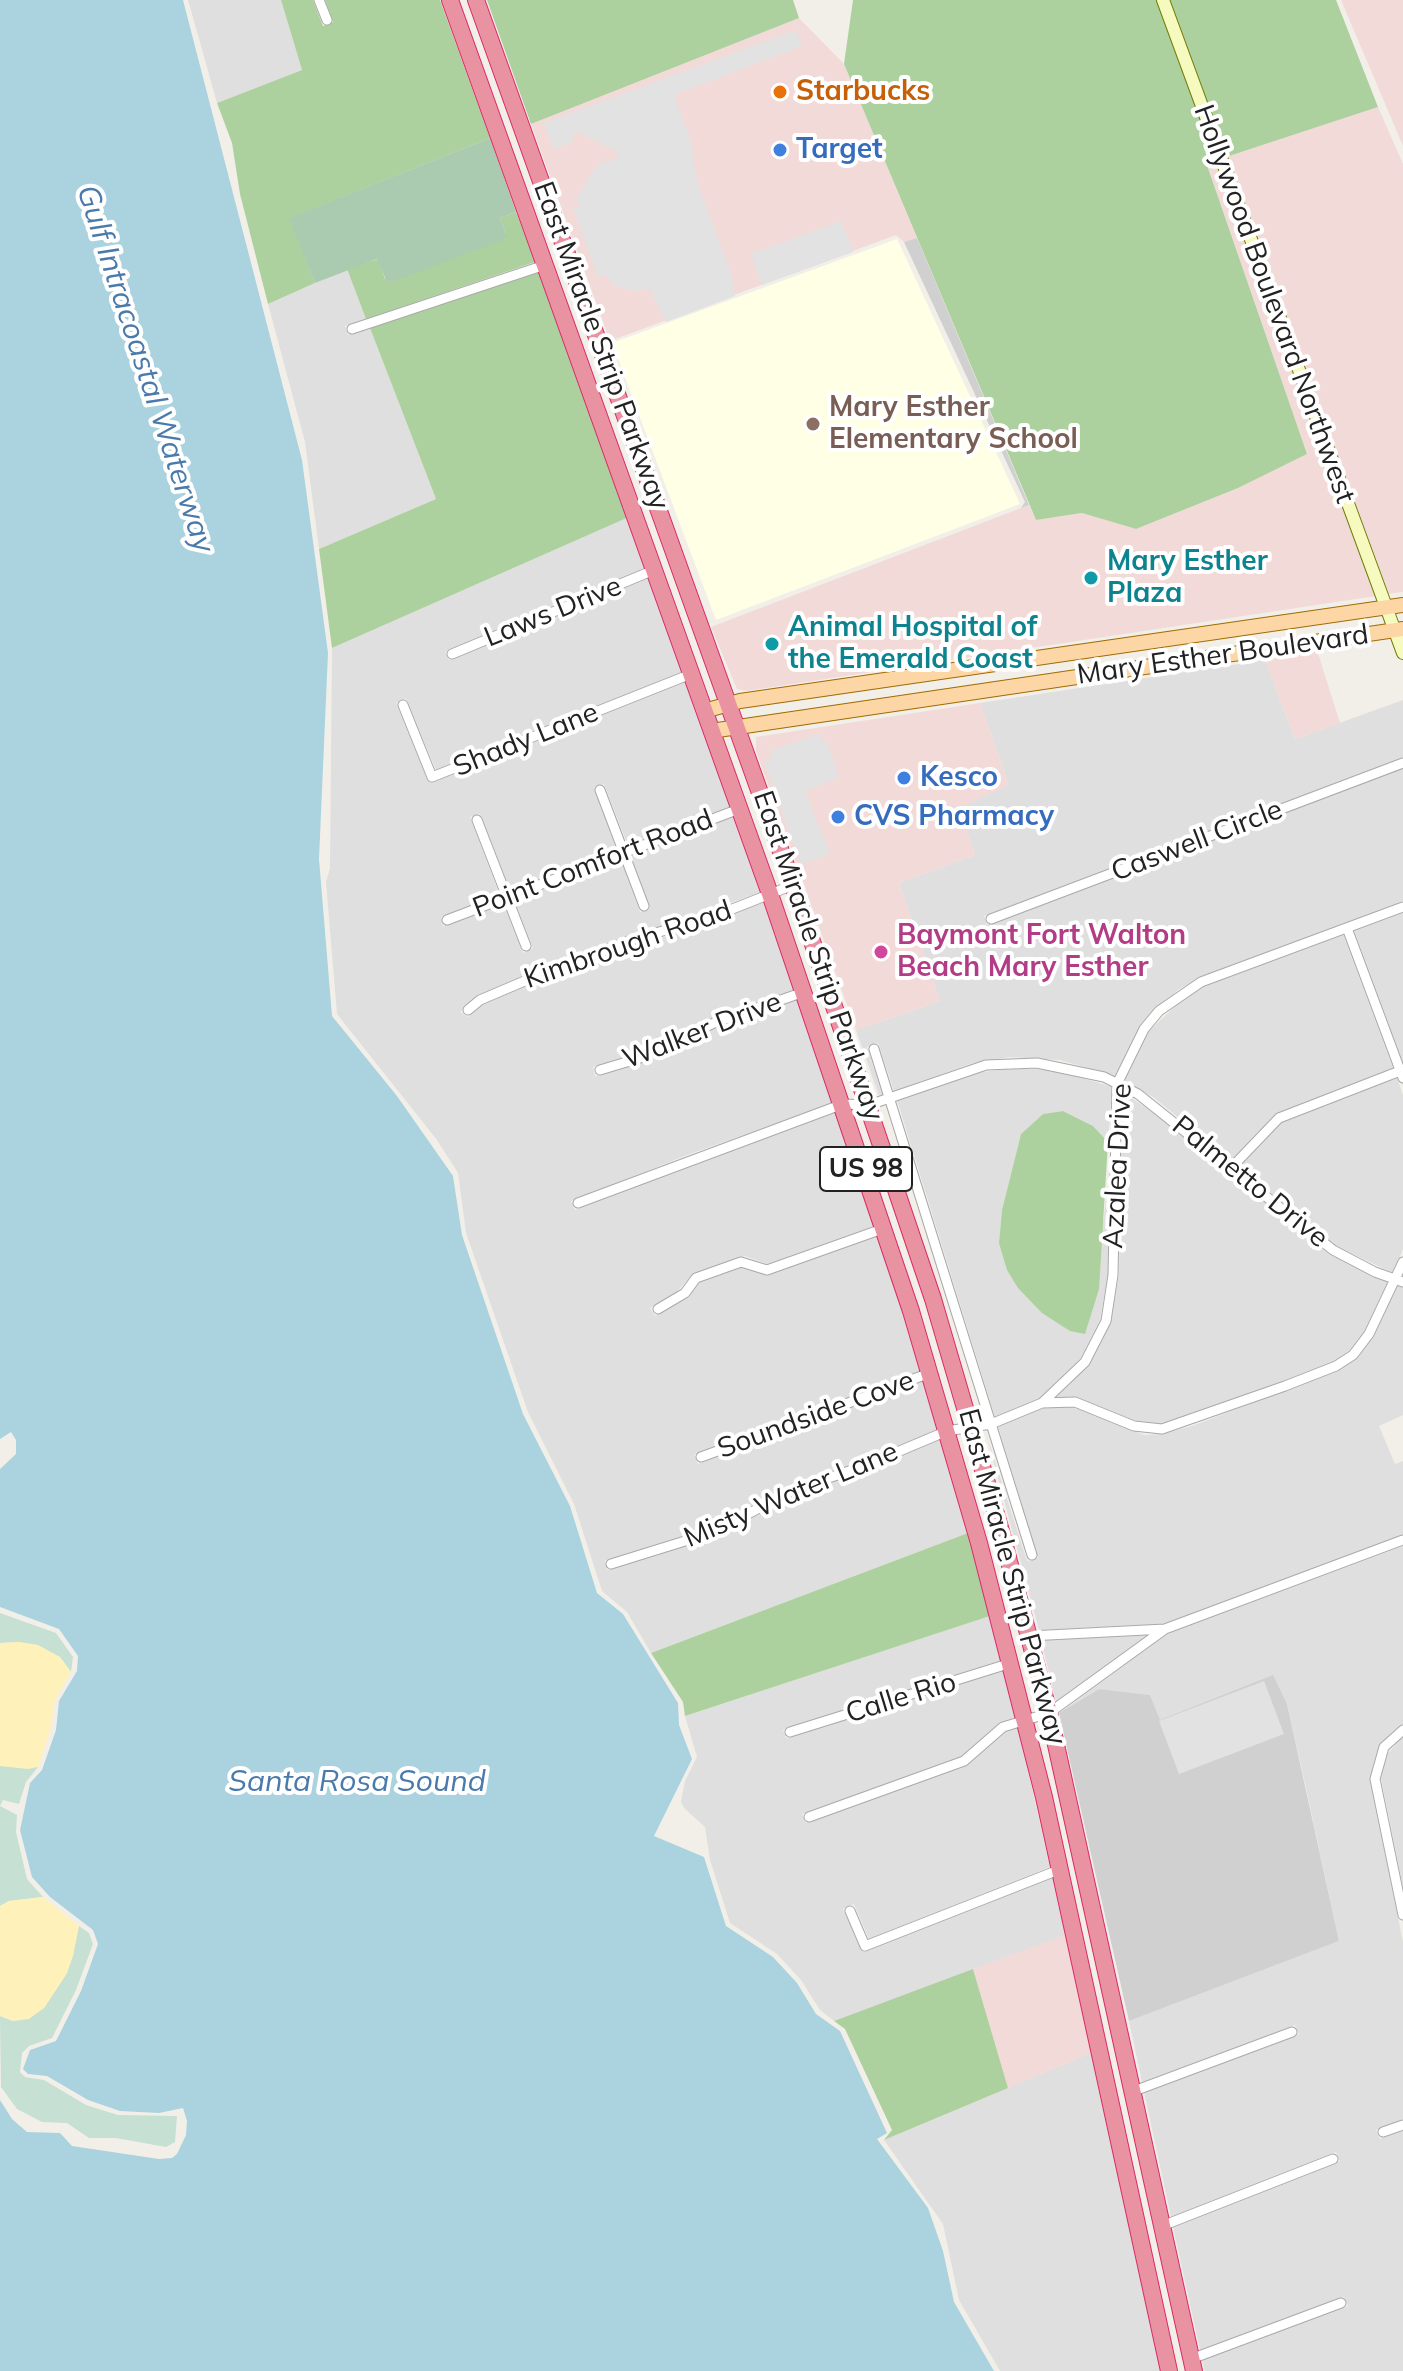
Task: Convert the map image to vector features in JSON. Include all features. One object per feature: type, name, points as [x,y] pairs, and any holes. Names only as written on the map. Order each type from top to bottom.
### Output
[{"type":"highway","name":"East Miracle Strip Parkway","points":[[450,0],[770,894],[885,1228],[930,1373],[1011,1663],[1061,1869],[1169,2371]]},
{"type":"highway","name":"East Miracle Strip Parkway","points":[[476,0],[793,885],[869,1105],[972,1427],[1049,1713],[1192,2365]]},
{"type":"highway","points":[[1080,1956],[1103,1950]]},
{"type":"highway","points":[[1139,2232],[1162,2226]]},
{"type":"main road","name":"Mary Esther Boulevard","points":[[704,711],[728,703],[1403,605]]},
{"type":"main road","name":"Mary Esther Boulevard","points":[[711,731],[1399,629]]},
{"type":"street","points":[[319,0],[327,20]]},
{"type":"street","name":"Hollywood Boulevard Northwest","points":[[1163,0],[1386,608],[1399,629],[1403,653]]},
{"type":"street","points":[[352,329],[545,265]]},
{"type":"street","name":"Laws Drive","points":[[452,654],[654,570]]},
{"type":"street","name":"Shady Lane","points":[[403,705],[432,777],[691,674]]},
{"type":"street","name":"Caswell Circle","points":[[991,919],[1403,763]]},
{"type":"street","points":[[600,790],[644,906]]},
{"type":"street","name":"Point Comfort Road","points":[[447,920],[739,809]]},
{"type":"street","points":[[477,820],[526,946]]},
{"type":"street","name":"Kimbrough Road","points":[[468,1010],[480,1000],[541,974],[637,938],[707,919],[793,885]]},
{"type":"street","name":"Azalea Drive","points":[[972,1427],[991,1424],[1042,1403],[1085,1362],[1106,1321],[1113,1275],[1117,1084],[1144,1029],[1182,993],[1201,982],[1403,907]]},
{"type":"street","points":[[1231,1168],[1279,1118],[1402,1075],[1347,928]]},
{"type":"street","name":"Walker Drive","points":[[600,1070],[640,1058],[714,1023],[804,992]]},
{"type":"street","points":[[874,1049],[1032,1555]]},
{"type":"street","name":"Palmetto Drive","points":[[869,1105],[975,1068],[1010,1062],[1058,1065],[1117,1084],[1149,1101],[1333,1250],[1399,1280]]},
{"type":"street","points":[[578,1203],[843,1104],[869,1105]]},
{"type":"street","points":[[658,1309],[685,1293],[696,1278],[729,1266],[746,1261],[767,1270],[885,1228]]},
{"type":"street","points":[[1042,1403],[1075,1402],[1147,1430],[1191,1422],[1344,1361],[1369,1334],[1399,1280],[1403,1262]]},
{"type":"street","name":"Soundside Cove","points":[[701,1457],[930,1373]]},
{"type":"street","name":"Misty Water Lane","points":[[611,1564],[714,1532],[793,1490],[864,1466],[947,1431],[972,1427]]},
{"type":"street","points":[[809,1817],[964,1761],[1003,1727],[1049,1713],[1165,1629],[1403,1540]]},
{"type":"street","points":[[1029,1636],[1165,1629]]},
{"type":"street","name":"Calle Rio","points":[[790,1732],[1011,1663]]},
{"type":"street","points":[[1403,1730],[1384,1747],[1375,1779],[1403,1915]]},
{"type":"street","points":[[850,1911],[865,1946],[1061,1869]]},
{"type":"street","points":[[1134,2091],[1292,2032]]},
{"type":"street","points":[[1383,2132],[1403,2125]]},
{"type":"street","points":[[1162,2226],[1333,2159]]},
{"type":"street","points":[[1192,2365],[1341,2303]]},
{"type":"shaded area","points":[[188,0],[281,0],[302,70],[217,103]]},
{"type":"shaded area","points":[[1341,0],[1403,0],[1403,146]]},
{"type":"shaded area","points":[[799,18],[844,64],[917,238],[904,242],[896,235],[610,341],[531,124]]},
{"type":"shaded area","points":[[796,30],[802,46],[674,95],[690,139],[697,182],[731,273],[735,296],[666,322],[650,289],[633,291],[613,284],[606,275],[598,277],[573,208],[581,206],[576,200],[597,165],[619,158],[616,151],[578,132],[571,135],[574,141],[554,149],[544,123]]},
{"type":"shaded area","points":[[1378,107],[1403,164],[1403,592],[1387,594],[1226,157]]},
{"type":"shaded area","points":[[490,138],[516,212],[500,218],[506,234],[503,240],[392,282],[386,280],[377,259],[315,283],[289,218]]},
{"type":"shaded area","points":[[1216,161],[1376,596],[746,691],[737,689],[711,627],[1029,505],[1036,520],[1082,513],[1136,529],[1238,488],[1307,454],[1207,164]]},
{"type":"shaded area","points":[[841,221],[853,252],[762,285],[751,254]]},
{"type":"shaded area","points":[[917,238],[1029,505],[825,583],[1021,508],[1025,502],[904,242]]},
{"type":"shaded area","name":"Mary Esther Elementary School","points":[[897,239],[1020,504],[716,620],[612,343]]},
{"type":"shaded area","points":[[347,269],[366,319],[345,326],[348,335],[370,328],[436,499],[319,549],[305,442],[268,304]]},
{"type":"shaded area","points":[[629,517],[647,568],[445,652],[449,660],[651,577],[684,672],[436,770],[406,699],[396,703],[427,779],[434,782],[687,681],[731,806],[628,846],[604,784],[594,787],[617,851],[511,892],[480,814],[470,817],[500,896],[441,917],[443,926],[504,905],[523,953],[533,948],[514,901],[621,860],[640,912],[650,909],[631,856],[734,816],[761,892],[539,970],[478,995],[460,1012],[468,1017],[483,1004],[542,979],[765,902],[796,989],[712,1019],[638,1053],[593,1067],[595,1076],[641,1063],[716,1028],[799,999],[836,1102],[687,1155],[571,1201],[575,1210],[839,1111],[877,1225],[767,1264],[745,1256],[703,1270],[688,1279],[675,1294],[650,1308],[655,1316],[689,1297],[699,1282],[742,1267],[769,1274],[880,1235],[923,1370],[694,1455],[698,1464],[926,1380],[940,1429],[862,1462],[791,1485],[712,1527],[605,1561],[607,1570],[716,1536],[795,1494],[865,1471],[942,1438],[968,1533],[651,1653],[627,1612],[602,1591],[574,1504],[528,1412],[466,1233],[458,1173],[437,1140],[337,1014],[326,882],[330,868],[332,648]]},
{"type":"shaded area","points":[[1317,650],[1340,723],[1295,739],[1265,660]]},
{"type":"shaded area","points":[[1265,660],[1295,739],[1403,700],[1403,758],[984,916],[987,925],[1403,768],[1403,901],[1199,978],[1178,990],[1140,1026],[1115,1076],[1060,1060],[1010,1057],[973,1063],[894,1091],[878,1043],[867,1047],[883,1095],[879,1096],[856,1030],[940,1001],[899,883],[975,855],[958,807],[1009,785],[980,703]]},
{"type":"shaded area","points":[[980,703],[1009,785],[959,808],[975,855],[899,883],[940,1001],[856,1030],[756,751],[756,737]]},
{"type":"shaded area","points":[[819,734],[822,742],[826,740],[839,777],[805,791],[830,854],[801,864],[764,762],[772,759],[770,751]]},
{"type":"shaded area","points":[[1403,912],[1403,1062],[1354,930]]},
{"type":"shaded area","points":[[1343,934],[1393,1068],[1276,1114],[1231,1160],[1153,1097],[1124,1081],[1149,1031],[1185,997],[1203,987]]},
{"type":"shaded area","points":[[1010,1068],[1056,1070],[1112,1087],[1108,1142],[1093,1126],[1063,1111],[1043,1114],[1021,1134],[1002,1210],[999,1243],[1103,1224],[1108,1182],[1108,1275],[1100,1320],[1080,1359],[1040,1398],[995,1417],[897,1100],[976,1073]]},
{"type":"shaded area","points":[[1397,1078],[1403,1095],[1403,1249],[1393,1273],[1336,1246],[1239,1167],[1282,1122]]},
{"type":"shaded area","points":[[1122,1092],[1159,1116],[1329,1254],[1388,1282],[1364,1332],[1349,1351],[1333,1362],[1284,1382],[1162,1424],[1136,1421],[1076,1397],[1056,1397],[1089,1364],[1111,1321],[1119,1274]]},
{"type":"shaded area","points":[[1398,1286],[1403,1287],[1403,1415],[1379,1426],[1395,1464],[1403,1461],[1403,1535],[1164,1624],[1039,1630],[985,1430],[1027,1561],[1038,1558],[998,1426],[1043,1408],[1066,1406],[1090,1412],[1144,1435],[1192,1426],[1339,1370],[1356,1359],[1374,1335]]},
{"type":"shaded area","points":[[1403,1546],[1403,1724],[1380,1744],[1370,1779],[1403,1942],[1403,2119],[1376,2130],[1380,2139],[1403,2130],[1403,2371],[1205,2371],[1202,2360],[1348,2306],[1344,2297],[1200,2350],[1173,2227],[1340,2161],[1336,2152],[1171,2217],[1144,2092],[1299,2034],[1295,2025],[1142,2082],[1129,2021],[1339,1941],[1305,1783],[1287,1704],[1273,1676],[1160,1721],[1150,1695],[1099,1689],[1059,1713],[1167,1634]]},
{"type":"shaded area","points":[[0,1613],[56,1633],[73,1657],[71,1672],[60,1657],[20,1642],[0,1643]]},
{"type":"shaded area","points":[[990,1616],[1002,1660],[783,1730],[786,1738],[1004,1670],[1015,1717],[1000,1724],[961,1757],[802,1814],[806,1823],[965,1766],[1006,1732],[1018,1727],[1050,1867],[869,1939],[854,1904],[843,1909],[860,1948],[867,1950],[1053,1877],[1066,1935],[834,2021],[820,2010],[801,1980],[777,1954],[730,1923],[710,1860],[705,1827],[681,1802],[685,1781],[697,1757],[685,1716]]},
{"type":"shaded area","points":[[1149,1635],[1128,1651],[1056,1702],[1041,1640]]},
{"type":"shaded area","points":[[1273,1675],[1287,1704],[1339,1941],[1129,2021],[1059,1713],[1099,1689],[1150,1695],[1160,1720]]},
{"type":"shaded area","points":[[1264,1681],[1284,1734],[1179,1774],[1159,1721]]},
{"type":"shaded area","points":[[1403,1736],[1403,1887],[1381,1778],[1384,1758]]},
{"type":"shaded area","points":[[0,1766],[38,1767],[26,1782],[19,1804],[3,1800],[0,1806]]},
{"type":"shaded area","points":[[0,1806],[17,1815],[16,1832],[27,1879],[43,1897],[9,1901],[0,1906]]},
{"type":"shaded area","points":[[79,1926],[89,1933],[93,1944],[76,1990],[52,2038],[29,2046],[22,2053],[20,2072],[25,2077],[44,2080],[86,2105],[118,2115],[177,2116],[175,2142],[166,2147],[116,2138],[89,2138],[67,2123],[42,2122],[17,2109],[1,2087],[0,2016],[13,2021],[44,2008],[67,1973]]},
{"type":"shaded area","points":[[1066,1935],[1093,2052],[1008,2088],[973,1969]]},
{"type":"shaded area","points":[[1093,2052],[1162,2371],[1000,2371],[959,2300],[943,2224],[884,2140]]},
{"type":"green space","points":[[281,0],[313,0],[323,26],[333,22],[325,0],[440,0],[490,138],[290,218],[315,283],[268,304],[240,194],[232,143],[217,103],[302,70]]},
{"type":"green space","points":[[487,0],[793,0],[799,18],[531,124]]},
{"type":"green space","points":[[853,0],[1157,0],[1216,161],[1207,165],[1307,454],[1238,488],[1136,529],[1082,513],[1036,520],[844,64]]},
{"type":"green space","points":[[1169,0],[1336,0],[1378,107],[1226,157]]},
{"type":"green space","points":[[516,212],[535,262],[366,319],[347,269],[378,259],[385,279],[506,234],[500,218]]},
{"type":"green space","points":[[539,272],[629,517],[332,648],[319,549],[436,499],[370,328]]},
{"type":"green space","points":[[1063,1111],[1093,1126],[1108,1142],[1099,1289],[1085,1334],[1070,1331],[1042,1313],[1018,1288],[1007,1270],[999,1243],[1002,1210],[1021,1134],[1043,1114]]},
{"type":"green space","points":[[968,1533],[990,1616],[685,1716],[683,1702],[651,1653]]},
{"type":"green space","points":[[973,1969],[1008,2088],[884,2140],[892,2130],[845,2029],[834,2021]]},
{"type":"sand","points":[[0,1643],[38,1645],[60,1657],[71,1672],[55,1700],[50,1731],[38,1767],[28,1769],[0,1766]]},
{"type":"sand","points":[[43,1897],[79,1926],[73,1956],[67,1973],[44,2008],[29,2019],[13,2021],[0,2016],[0,1906],[9,1901]]},
{"type":"water","name":"Santa Rosa Sound","points":[[0,0],[183,0],[302,460],[328,653],[319,859],[332,1016],[397,1096],[453,1176],[462,1235],[523,1414],[570,1506],[597,1593],[623,1614],[678,1703],[679,1725],[692,1759],[654,1836],[704,1857],[726,1926],[773,1957],[797,1983],[816,2014],[840,2031],[887,2133],[877,2139],[928,2208],[943,2251],[954,2302],[994,2371],[0,2371],[0,2100],[12,2119],[27,2132],[60,2133],[72,2146],[159,2159],[172,2158],[177,2154],[186,2135],[187,2121],[183,2108],[159,2113],[120,2111],[88,2100],[47,2076],[28,2074],[23,2069],[30,2050],[56,2041],[81,1991],[98,1944],[93,1930],[50,1897],[32,1877],[20,1830],[30,1783],[42,1770],[56,1730],[59,1701],[77,1671],[78,1656],[59,1629],[0,1607],[0,1469],[16,1454],[16,1440],[11,1432],[0,1439]]},
{"type":"place","name":"Starbucks","points":[[780,92]]},
{"type":"place","name":"Target","points":[[780,150]]},
{"type":"place","name":"Mary Esther Elementary School","points":[[813,424]]},
{"type":"place","name":"Mary Esther Plaza","points":[[1091,578]]},
{"type":"place","name":"Animal Hospital of the Emerald Coast","points":[[772,644]]},
{"type":"place","name":"Kesco","points":[[904,778]]},
{"type":"place","name":"CVS Pharmacy","points":[[838,817]]},
{"type":"place","name":"Baymont Fort Walton Beach Mary Esther","points":[[881,952]]},
{"type":"water label","name":"Gulf Intracoastal Waterway","points":[[145,369]]}]
